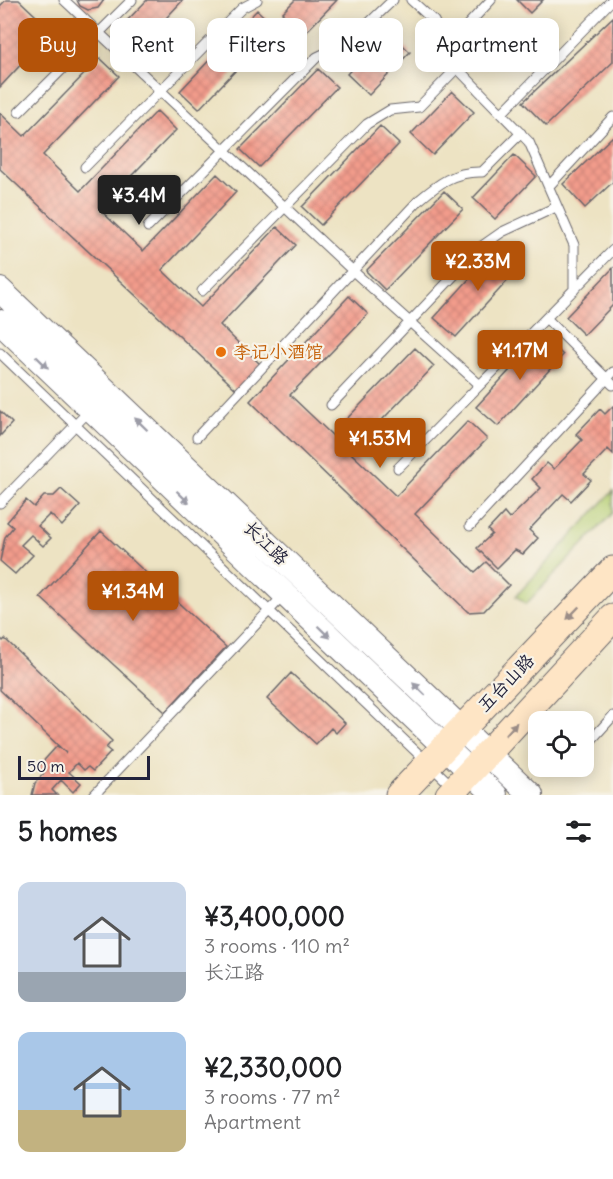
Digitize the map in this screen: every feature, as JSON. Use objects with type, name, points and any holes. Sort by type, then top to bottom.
[{"type":"main road","name":"五台山路","points":[[399,795],[613,570]]},
{"type":"main road","name":"五台山路","points":[[465,777],[613,618]]},
{"type":"street","name":"长江路","points":[[0,290],[91,409],[277,602],[445,747]]},
{"type":"street","name":"长江路","points":[[0,322],[445,747],[465,777],[495,795]]},
{"type":"street","name":"长江路","points":[[465,777],[531,795]]},
{"type":"lane","points":[[64,0],[353,271],[480,385]]},
{"type":"lane","points":[[19,112],[132,0]]},
{"type":"lane","points":[[85,167],[242,8],[257,0]]},
{"type":"lane","points":[[148,226],[318,57],[349,42],[393,0]]},
{"type":"lane","points":[[411,0],[431,18]]},
{"type":"lane","points":[[474,18],[491,0]]},
{"type":"lane","points":[[502,113],[612,0]]},
{"type":"lane","points":[[202,291],[367,124],[390,110],[419,107],[453,72]]},
{"type":"lane","points":[[461,72],[529,142],[574,245],[574,290]]},
{"type":"lane","points":[[549,186],[613,117]]},
{"type":"lane","points":[[197,437],[418,201],[441,181],[467,171],[482,172],[521,133]]},
{"type":"lane","points":[[332,405],[482,246],[502,232],[556,207]]},
{"type":"lane","points":[[398,468],[613,250]]},
{"type":"lane","points":[[470,526],[611,378],[546,318]]},
{"type":"lane","points":[[0,353],[91,409],[0,503]]},
{"type":"lane","points":[[94,795],[277,602]]},
{"type":"lane","points":[[594,737],[613,716]]},
{"type":"green space","points":[[613,491],[613,513],[526,604],[516,596]]},
{"type":"building","points":[[6,0],[19,0],[38,18],[18,18],[18,68],[0,87],[0,6]]},
{"type":"building","points":[[77,0],[104,0],[98,8],[88,10],[80,6]]},
{"type":"building","points":[[147,0],[183,0],[166,18],[130,18]]},
{"type":"building","points":[[295,0],[337,0],[307,31],[307,18],[287,18],[282,13]]},
{"type":"building","points":[[517,0],[543,0],[530,13]]},
{"type":"building","points":[[257,10],[265,18],[249,18]]},
{"type":"building","points":[[613,17],[613,62],[546,126],[523,102],[555,72],[559,72],[559,68]]},
{"type":"building","points":[[403,45],[410,52],[403,59]]},
{"type":"building","points":[[100,58],[110,67],[110,72],[115,72],[119,76],[43,155],[80,191],[157,111],[176,130],[99,209],[143,251],[217,174],[236,192],[162,270],[201,307],[277,227],[296,245],[220,325],[262,366],[238,391],[0,169],[0,113],[24,136],[86,72],[98,72]]},
{"type":"building","points":[[207,63],[207,72],[234,72],[199,109],[180,91]]},
{"type":"building","points":[[318,69],[337,87],[259,167],[240,149]]},
{"type":"building","points":[[349,72],[391,72],[369,95],[347,74]]},
{"type":"building","points":[[452,91],[474,112],[433,155],[411,134]]},
{"type":"building","points":[[380,126],[399,144],[321,225],[302,207]]},
{"type":"building","points":[[613,136],[613,182],[585,208],[563,184]]},
{"type":"building","points":[[514,155],[536,176],[495,219],[473,198]]},
{"type":"building","points":[[444,191],[463,209],[385,290],[366,271]]},
{"type":"building","points":[[499,246],[521,266],[456,337],[434,318]]},
{"type":"building","points":[[613,268],[613,305],[584,335],[566,317]]},
{"type":"building","points":[[349,296],[368,314],[290,395],[396,496],[468,421],[487,439],[415,514],[475,572],[486,562],[509,585],[484,611],[468,612],[250,401]]},
{"type":"building","points":[[542,335],[563,355],[498,426],[476,407]]},
{"type":"building","points":[[415,348],[434,366],[356,447],[337,429]]},
{"type":"building","points":[[613,406],[613,454],[608,449],[584,474],[591,480],[571,501],[563,494],[529,530],[538,538],[523,554],[515,550],[497,568],[477,548],[492,534],[488,530],[504,513],[509,519],[541,488],[532,479],[547,463],[554,469],[582,440],[576,434],[600,409],[605,414]]},
{"type":"building","points":[[0,411],[12,423],[0,436]]},
{"type":"building","points":[[61,489],[80,506],[62,526],[50,514],[38,526],[51,538],[43,546],[31,535],[21,545],[33,555],[15,574],[0,561],[5,537],[13,527],[7,522],[26,500],[34,507],[44,496],[54,496]]},
{"type":"building","points":[[101,531],[226,647],[165,712],[40,597]]},
{"type":"building","points":[[0,638],[3,641],[5,639],[112,741],[106,748],[111,752],[93,771],[88,767],[84,770],[77,763],[69,772],[81,783],[73,792],[61,780],[52,790],[57,795],[32,795],[35,783],[44,773],[38,767],[57,746],[66,753],[0,690]]},
{"type":"building","points":[[291,673],[345,723],[336,733],[331,728],[316,744],[267,699]]},
{"type":"place","name":"李记小酒馆","points":[[221,352]]}]
